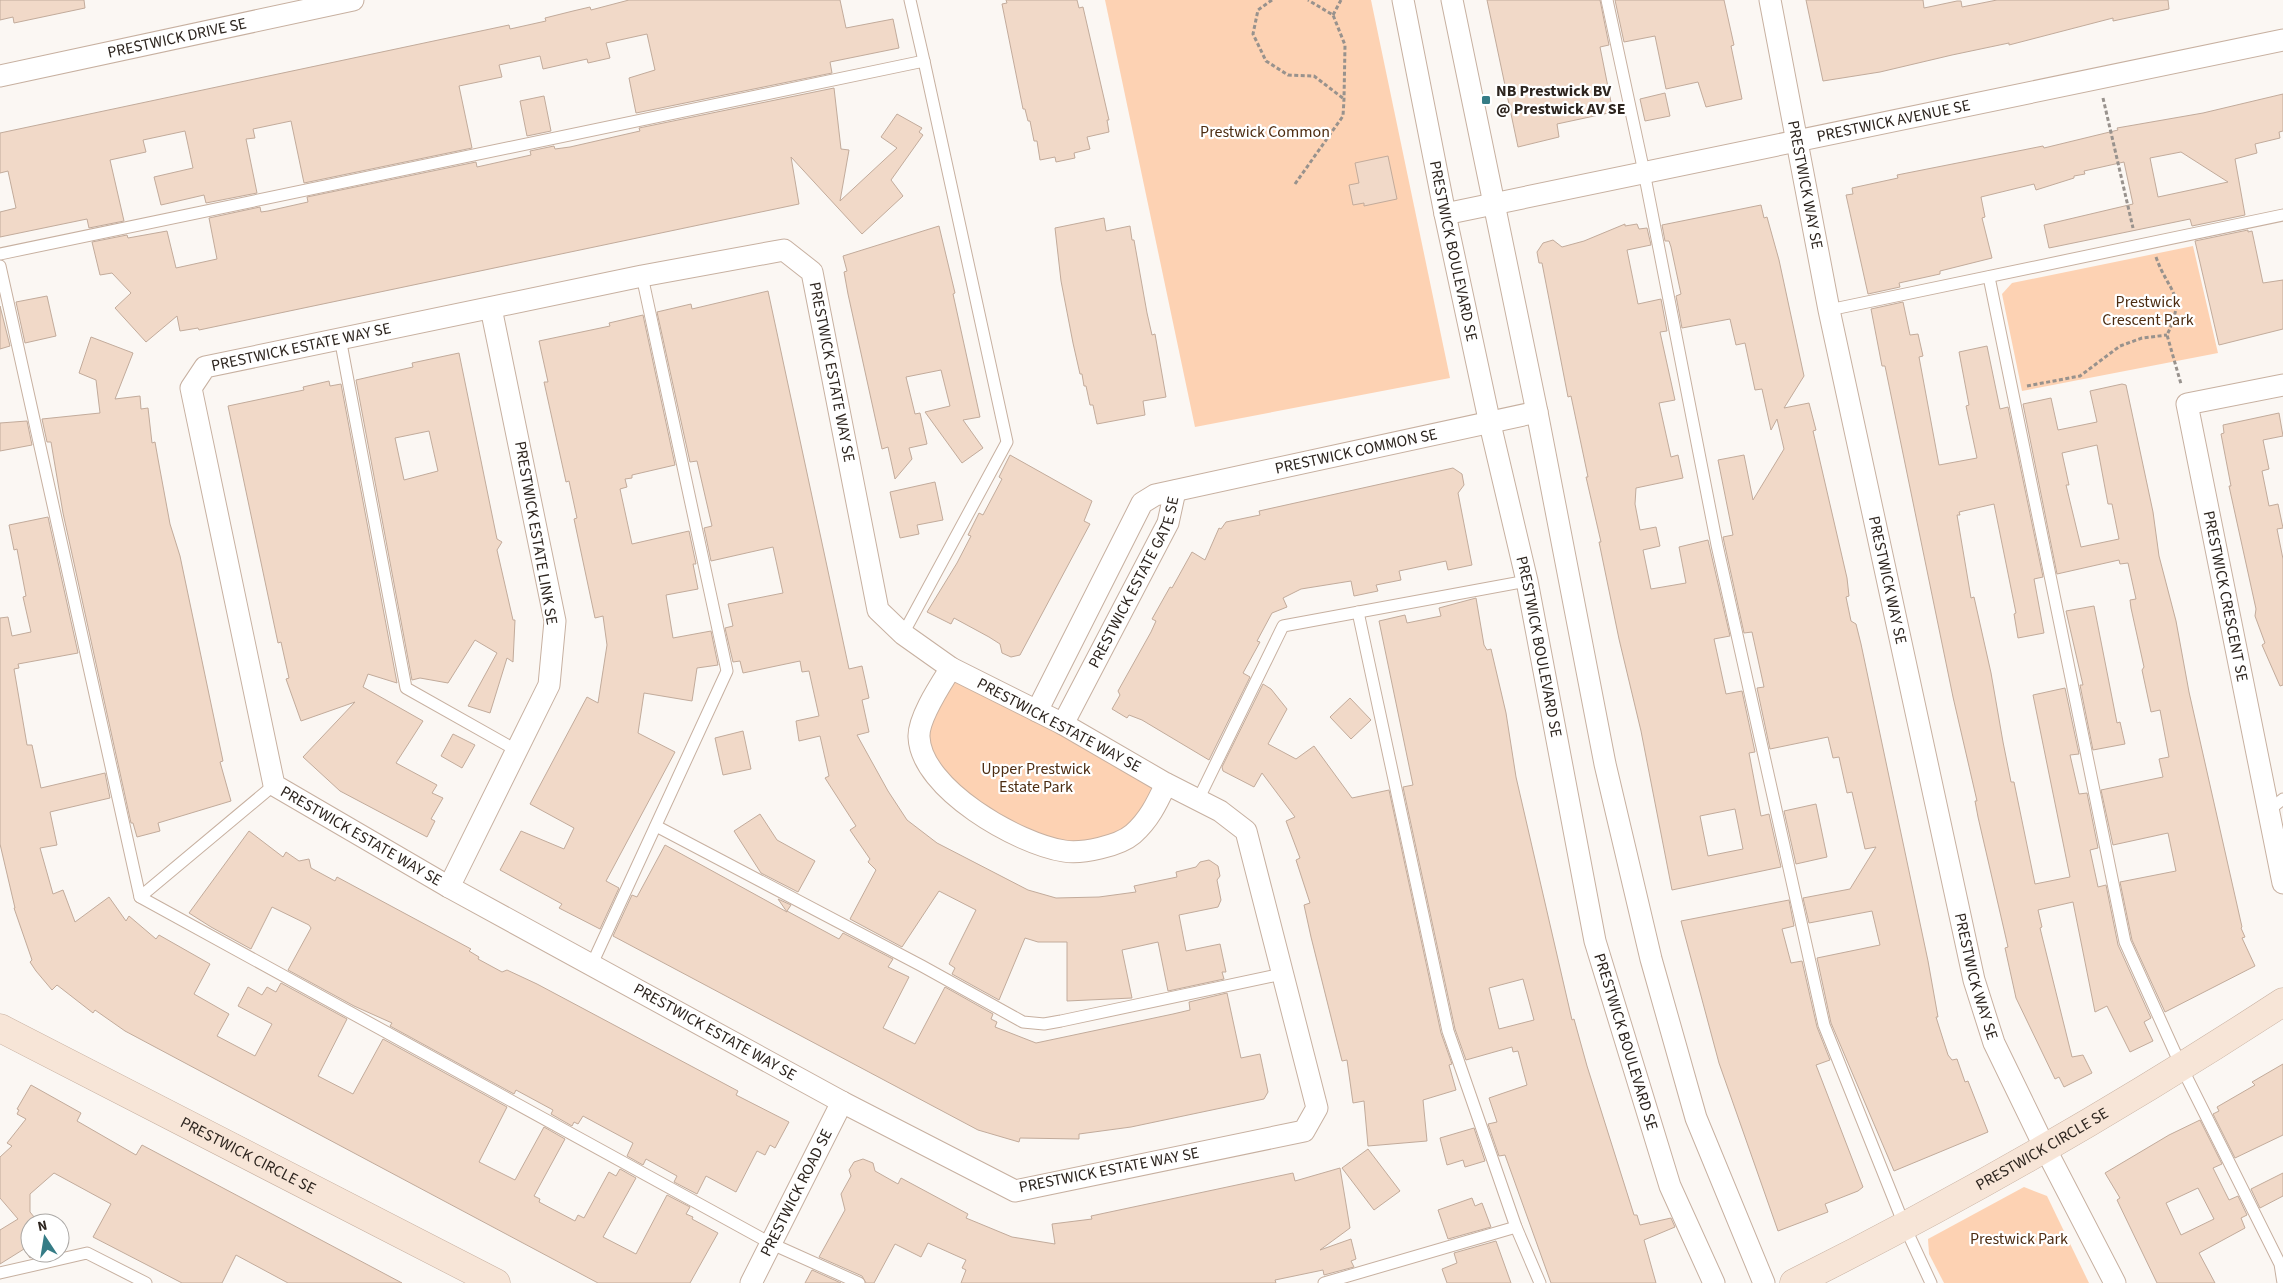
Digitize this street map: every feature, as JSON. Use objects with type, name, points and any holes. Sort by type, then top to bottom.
[{"type":"street","name":"PRESTWICK DRIVE SE","points":[[0,76],[353,0]]},
{"type":"street","name":"PRESTWICK BOULEVARD SE","points":[[1403,0],[1445,214],[1490,424],[1528,581],[1595,941],[1670,1186],[1714,1283]]},
{"type":"street","points":[[1452,0],[1605,764],[1651,959],[1696,1118],[1764,1283]]},
{"type":"street","name":"PRESTWICK WAY SE","points":[[1770,0],[1799,141],[1829,310],[1974,980],[1994,1043],[2045,1148],[2115,1283]]},
{"type":"street","name":"PRESTWICK AVENUE SE","points":[[1445,214],[2283,40]]},
{"type":"street","name":"PRESTWICK ESTATE WAY SE","points":[[784,250],[812,272],[878,610],[903,634],[950,668],[1063,724],[1166,784],[1220,811],[1246,830],[1317,1108],[1304,1131],[1015,1191],[842,1102],[448,887],[274,785],[191,388],[204,367],[642,276],[784,250]]},
{"type":"street","name":"PRESTWICK ESTATE LINK SE","points":[[448,887],[548,685],[555,622],[491,308]]},
{"type":"street","points":[[2187,404],[2283,385]]},
{"type":"street","name":"PRESTWICK CRESCENT SE","points":[[2187,404],[2275,805],[2283,883]]},
{"type":"street","name":"PRESTWICK COMMON SE","points":[[1175,491],[1490,424],[1536,412]]},
{"type":"street","name":"PRESTWICK ESTATE GATE SE","points":[[1037,711],[1142,503],[1155,495],[1175,491],[1168,522],[1063,724]]},
{"type":"street","points":[[950,668],[929,704],[919,735],[924,758],[953,795],[1016,836],[1064,851],[1101,849],[1132,835],[1154,811],[1166,784]]},
{"type":"street","name":"PRESTWICK CIRCLE SE","points":[[1794,1283],[1905,1227],[2045,1148],[2182,1068],[2283,1002]]},
{"type":"street","name":"PRESTWICK CIRCLE SE","points":[[0,1030],[496,1283]]},
{"type":"street","name":"PRESTWICK ROAD SE","points":[[751,1283],[842,1102]]},
{"type":"lane","points":[[903,634],[1007,442],[910,0]]},
{"type":"lane","points":[[1607,0],[1644,172],[1718,545],[1824,1026],[1905,1227],[1931,1283]]},
{"type":"lane","points":[[0,254],[924,61]]},
{"type":"lane","points":[[1829,310],[2283,215]]},
{"type":"lane","points":[[0,266],[140,897],[772,1244],[858,1283]]},
{"type":"lane","points":[[592,964],[727,670],[642,276]]},
{"type":"lane","points":[[1989,277],[2125,942],[2182,1068],[2280,1264],[2283,1283]]},
{"type":"lane","points":[[340,338],[406,688],[516,750]]},
{"type":"lane","points":[[1198,800],[1283,626],[1528,581]]},
{"type":"lane","points":[[1358,612],[1448,1031],[1516,1227],[1540,1283]]},
{"type":"lane","points":[[140,897],[274,785]]},
{"type":"lane","points":[[656,826],[914,962],[1022,1022],[1044,1024],[1061,1022],[1282,974]]},
{"type":"lane","points":[[1324,1283],[1516,1227]]},
{"type":"lane","points":[[0,1272],[87,1253],[146,1283]]},
{"type":"path","points":[[1272,0],[1258,10],[1253,34],[1266,60],[1288,74],[1314,76],[1344,99]]},
{"type":"path","points":[[1295,184],[1343,116],[1345,45],[1333,15],[1308,0]]},
{"type":"path","points":[[1333,15],[1341,0]]},
{"type":"path","points":[[2098,78],[2137,246]]},
{"type":"path","points":[[2150,243],[2161,271],[2176,294],[2176,315],[2167,335],[2187,404]]},
{"type":"path","points":[[2012,389],[2080,376],[2120,346],[2142,338],[2167,335]]},
{"type":"green space","name":"Prestwick Common","points":[[1105,0],[1371,0],[1450,378],[1195,427]]},
{"type":"green space","name":"Prestwick Crescent Park","points":[[2193,246],[2218,353],[2022,391],[2002,294],[2012,283]]},
{"type":"green space","name":"Upper Prestwick Estate Park","points":[[951,668],[1163,782],[1154,811],[1101,849],[1016,836],[924,758],[929,704]]},
{"type":"green space","name":"Prestwick Park","points":[[2024,1187],[2047,1196],[2089,1283],[1944,1283],[1929,1254],[1928,1239]]},
{"type":"building","points":[[0,0],[84,0],[85,8],[14,23],[13,17],[0,20]]},
{"type":"building","points":[[629,0],[840,0],[846,28],[893,19],[899,48],[830,62],[832,73],[636,113],[629,78],[655,70],[647,34],[606,43],[610,58],[588,63],[587,59],[543,69],[540,56],[499,65],[502,77],[459,86],[472,148],[304,183],[291,121],[253,129],[255,138],[246,139],[257,193],[206,203],[204,195],[161,205],[154,177],[193,168],[185,131],[143,140],[146,152],[110,160],[124,221],[89,228],[87,219],[0,237],[0,212],[16,208],[8,171],[0,173],[0,133],[509,25],[510,29],[546,21],[545,18],[573,11],[590,7],[591,10]]},
{"type":"building","points":[[1006,0],[1077,0],[1079,8],[1083,7],[1109,120],[1107,120],[1109,132],[1087,137],[1090,149],[1074,153],[1075,158],[1056,162],[1055,157],[1040,160],[1037,141],[1034,141],[1030,121],[1028,121],[1025,109],[1023,109],[1002,4],[1007,3]]},
{"type":"building","points":[[1487,0],[1600,0],[1609,45],[1600,47],[1613,112],[1557,124],[1559,137],[1518,147]]},
{"type":"building","points":[[1615,0],[1724,0],[1734,45],[1731,46],[1742,99],[1706,107],[1698,82],[1666,89],[1655,36],[1624,42]]},
{"type":"building","points":[[1806,0],[1923,0],[1924,8],[1957,1],[1961,1],[1962,7],[1997,0],[2168,0],[2169,9],[2113,21],[2113,18],[2009,45],[2009,43],[1880,72],[1823,81]]},
{"type":"building","points":[[834,88],[841,149],[849,150],[840,201],[897,148],[881,137],[897,114],[922,128],[919,132],[923,135],[891,180],[903,196],[862,234],[791,157],[799,204],[199,330],[198,328],[180,331],[177,316],[146,342],[115,308],[131,293],[112,273],[100,275],[92,242],[127,235],[128,238],[167,231],[176,268],[217,259],[209,218],[260,207],[261,212],[268,211],[308,202],[307,197],[476,162],[477,167],[531,155],[530,151],[554,146],[555,149],[570,147],[640,131],[639,128]]},
{"type":"building","points":[[1665,93],[1670,116],[1645,121],[1640,99]]},
{"type":"building","points":[[2283,94],[2283,131],[2279,132],[2280,138],[2255,144],[2257,153],[2235,159],[2245,215],[2192,226],[2190,219],[2049,248],[2044,225],[2133,204],[2124,162],[2084,171],[2085,174],[2074,176],[2074,178],[2036,190],[2034,184],[1981,197],[1985,217],[1982,218],[1992,258],[1940,271],[1940,274],[1899,283],[1900,287],[1868,294],[1846,195],[1853,194],[1852,188],[1898,178],[1897,175],[2043,146],[2044,148],[2118,130],[2117,128],[2203,113]],"holes":[[[2181,152],[2228,182],[2158,197],[2150,158]]]},
{"type":"building","points":[[544,96],[551,131],[527,136],[520,101]]},
{"type":"building","points":[[1388,156],[1397,199],[1364,206],[1364,203],[1353,205],[1349,185],[1359,183],[1355,163]]},
{"type":"building","points":[[1761,205],[1764,218],[1767,217],[1779,260],[1804,376],[1784,408],[1809,403],[1816,430],[1813,431],[1847,578],[1849,596],[1846,597],[1851,621],[1856,624],[1861,644],[1928,961],[1938,1017],[1936,1017],[1948,1055],[1952,1060],[1957,1059],[1965,1082],[1968,1081],[1988,1132],[1894,1171],[1831,1023],[1817,958],[1880,945],[1872,911],[1809,923],[1803,898],[1850,889],[1876,847],[1865,849],[1852,792],[1847,793],[1839,757],[1833,758],[1828,737],[1770,749],[1757,688],[1764,687],[1752,632],[1744,633],[1723,537],[1733,535],[1718,460],[1744,455],[1753,500],[1784,449],[1777,419],[1771,430],[1762,389],[1755,390],[1745,343],[1736,345],[1730,319],[1682,328],[1676,296],[1681,294],[1671,247],[1669,241],[1665,241],[1662,225]]},
{"type":"building","points":[[1104,218],[1106,231],[1130,226],[1152,335],[1155,334],[1166,397],[1143,401],[1145,415],[1097,424],[1093,405],[1090,405],[1086,386],[1084,386],[1082,374],[1080,374],[1073,343],[1061,281],[1055,228]]},
{"type":"building","points":[[1625,224],[1625,226],[1637,224],[1639,229],[1647,228],[1651,245],[1627,250],[1638,304],[1661,299],[1667,331],[1660,332],[1675,400],[1659,403],[1671,457],[1678,455],[1683,478],[1636,488],[1635,504],[1640,530],[1656,527],[1660,546],[1643,550],[1651,589],[1686,583],[1679,547],[1708,540],[1730,636],[1714,639],[1726,694],[1742,691],[1755,752],[1749,753],[1761,816],[1769,814],[1781,867],[1672,890],[1641,731],[1619,639],[1599,542],[1601,542],[1586,477],[1588,477],[1571,396],[1568,397],[1542,263],[1539,263],[1537,252],[1543,243],[1553,240],[1562,247],[1584,241]],"holes":[[[1735,809],[1743,849],[1708,856],[1700,816]]]},
{"type":"building","points":[[939,226],[955,293],[953,294],[980,417],[963,420],[983,448],[962,463],[925,412],[950,406],[941,370],[906,377],[915,414],[920,413],[927,444],[909,448],[912,459],[895,479],[888,447],[882,449],[848,294],[844,272],[847,271],[843,256]]},
{"type":"building","points":[[2248,230],[2248,232],[2252,231],[2263,283],[2283,280],[2283,329],[2219,345],[2195,241]]},
{"type":"building","points":[[768,291],[849,669],[862,666],[869,698],[862,700],[869,732],[857,735],[888,791],[907,820],[937,843],[1028,890],[1056,898],[1099,897],[1136,892],[1134,886],[1177,877],[1176,872],[1196,867],[1200,862],[1209,860],[1218,866],[1220,876],[1217,880],[1221,900],[1218,907],[1179,915],[1186,951],[1220,944],[1226,972],[1222,972],[1224,979],[1168,991],[1158,942],[1122,950],[1132,998],[1067,1001],[1067,942],[1038,942],[1025,938],[999,1000],[952,974],[955,968],[949,964],[976,910],[939,891],[902,947],[850,919],[876,870],[868,862],[870,859],[850,830],[856,826],[825,778],[829,776],[820,736],[799,741],[796,721],[819,716],[809,671],[802,672],[800,661],[743,673],[740,661],[733,662],[725,628],[733,626],[728,604],[783,593],[773,547],[711,561],[704,528],[712,526],[697,461],[690,462],[657,312],[691,304],[692,309]]},
{"type":"building","points":[[47,296],[56,336],[25,343],[16,302]]},
{"type":"building","points":[[1903,302],[1910,335],[1918,334],[1923,356],[1919,357],[1939,465],[1977,458],[1966,406],[1969,405],[1959,352],[1987,346],[2000,409],[2008,407],[2043,577],[2034,579],[2044,633],[2018,638],[2014,614],[2016,613],[1994,504],[1959,512],[1960,515],[1957,515],[1971,598],[1974,597],[1991,673],[2011,782],[2014,782],[2035,884],[2070,877],[2033,695],[2065,688],[2079,754],[2070,755],[2079,794],[2087,793],[2098,848],[2090,850],[2098,887],[2106,885],[2118,945],[2151,1018],[2144,1022],[2153,1041],[2130,1052],[2107,1006],[2095,1012],[2073,902],[2038,910],[2042,927],[2040,928],[2072,1057],[2083,1055],[2092,1073],[2064,1087],[2059,1077],[2055,1079],[2016,998],[2005,948],[2008,947],[1978,817],[1975,801],[1977,801],[1953,697],[1885,366],[1882,366],[1871,309]]},
{"type":"building","points":[[0,306],[10,346],[0,349]]},
{"type":"building","points":[[643,315],[675,465],[632,475],[632,478],[625,479],[627,487],[620,489],[632,544],[689,531],[696,564],[693,564],[698,589],[666,595],[673,638],[711,631],[718,665],[697,668],[692,701],[644,693],[638,733],[675,752],[606,881],[619,888],[600,929],[559,908],[562,904],[500,870],[521,831],[564,849],[574,828],[530,804],[587,697],[598,703],[607,645],[603,616],[595,618],[574,519],[577,518],[569,481],[566,482],[544,382],[548,382],[539,341],[610,326],[609,323]]},
{"type":"building","points":[[91,337],[133,353],[115,399],[140,396],[141,409],[148,408],[152,443],[155,442],[170,524],[180,556],[223,761],[220,762],[231,801],[158,823],[160,831],[137,837],[133,823],[131,823],[63,513],[51,442],[47,442],[42,419],[100,413],[96,380],[79,373]]},
{"type":"building","points":[[459,353],[497,539],[502,542],[497,550],[513,620],[515,620],[513,662],[507,658],[490,713],[468,706],[497,653],[475,640],[448,683],[420,678],[412,680],[356,380],[413,367],[412,363]],"holes":[[[429,431],[438,471],[404,480],[395,438]]]},
{"type":"building","points":[[329,381],[330,386],[341,384],[397,683],[368,674],[363,687],[423,721],[396,763],[437,785],[432,793],[443,798],[431,819],[435,821],[427,837],[340,791],[303,757],[355,702],[301,721],[286,679],[289,678],[281,642],[278,643],[228,406],[304,390],[303,387]]},
{"type":"building","points":[[2122,384],[2126,385],[2153,512],[2159,556],[2176,621],[2189,692],[2241,928],[2245,937],[2242,938],[2255,966],[2165,1012],[2132,940],[2120,882],[2176,871],[2168,833],[2113,845],[2101,790],[2163,777],[2159,759],[2169,757],[2160,710],[2151,712],[2142,670],[2144,667],[2130,600],[2136,599],[2128,563],[2120,564],[2119,560],[2057,574],[2023,404],[2051,398],[2058,430],[2097,422],[2090,391]],"holes":[[[2097,445],[2108,504],[2112,504],[2119,539],[2081,547],[2066,485],[2069,485],[2062,453]]]},
{"type":"building","points":[[2279,413],[2283,436],[2263,440],[2269,469],[2262,471],[2269,506],[2278,504],[2283,528],[2277,529],[2283,559],[2283,685],[2280,686],[2262,645],[2265,643],[2255,616],[2256,609],[2229,486],[2231,486],[2221,434],[2224,433],[2223,425]]},
{"type":"building","points":[[27,421],[32,445],[0,451],[0,423]]},
{"type":"building","points":[[1010,455],[1092,501],[1084,521],[1090,524],[1020,655],[1011,657],[1002,653],[1000,644],[954,618],[951,624],[927,612],[957,563],[971,536],[968,535],[979,513],[983,515],[1002,479],[999,477]]},
{"type":"building","points":[[1453,468],[1462,474],[1464,485],[1458,493],[1472,565],[1448,570],[1446,561],[1399,571],[1401,580],[1376,585],[1378,591],[1354,596],[1351,581],[1301,589],[1283,598],[1287,607],[1272,613],[1257,641],[1260,642],[1243,673],[1250,677],[1209,760],[1142,720],[1129,715],[1127,718],[1112,709],[1120,695],[1118,691],[1156,621],[1152,619],[1170,587],[1172,588],[1192,552],[1205,560],[1219,528],[1221,529],[1226,522],[1260,515],[1259,511]]},
{"type":"building","points":[[935,482],[943,520],[917,525],[919,534],[900,538],[890,492]]},
{"type":"building","points":[[48,517],[78,653],[18,664],[19,668],[14,669],[27,745],[32,745],[41,788],[105,773],[110,798],[50,812],[57,845],[40,848],[53,894],[63,890],[75,922],[109,897],[126,921],[129,916],[156,939],[159,935],[210,964],[194,994],[229,1014],[217,1036],[255,1056],[272,1024],[238,1006],[248,987],[262,995],[267,987],[276,992],[281,983],[347,1019],[318,1076],[353,1094],[383,1039],[507,1107],[479,1162],[515,1180],[544,1127],[565,1139],[534,1196],[540,1199],[539,1202],[575,1221],[578,1215],[584,1218],[609,1172],[616,1176],[620,1169],[636,1178],[603,1237],[636,1254],[667,1195],[690,1207],[686,1214],[718,1233],[690,1283],[598,1283],[125,1031],[95,1010],[93,1013],[57,985],[52,990],[36,971],[30,962],[32,960],[14,908],[0,844],[0,618],[8,617],[12,636],[31,632],[23,597],[26,596],[17,549],[14,550],[9,525]]},
{"type":"building","points":[[1476,598],[1484,645],[1487,650],[1491,649],[1506,713],[1516,777],[1572,1020],[1574,1019],[1634,1215],[1637,1215],[1640,1225],[1671,1218],[1675,1227],[1644,1240],[1656,1283],[1551,1283],[1505,1155],[1499,1156],[1488,1124],[1497,1122],[1489,1098],[1527,1085],[1518,1051],[1513,1052],[1512,1047],[1466,1060],[1455,1029],[1403,787],[1413,785],[1379,621],[1405,615],[1407,623],[1441,616],[1439,608]],"holes":[[[1523,979],[1534,1020],[1499,1029],[1489,988]]]},
{"type":"building","points":[[2094,606],[2117,723],[2120,722],[2125,744],[2093,750],[2080,685],[2083,685],[2066,611]]},
{"type":"building","points":[[1263,684],[1271,689],[1287,709],[1268,744],[1296,759],[1314,746],[1352,798],[1389,790],[1441,1033],[1452,1064],[1449,1065],[1456,1090],[1423,1100],[1427,1141],[1368,1146],[1364,1101],[1353,1103],[1347,1060],[1342,1061],[1311,937],[1304,905],[1310,903],[1296,860],[1300,858],[1286,821],[1295,817],[1262,773],[1254,787],[1223,771],[1222,767]]},
{"type":"building","points":[[1350,698],[1371,720],[1351,739],[1330,717]]},
{"type":"building","points":[[743,731],[751,769],[723,775],[715,738]]},
{"type":"building","points":[[453,734],[475,745],[462,768],[441,756]]},
{"type":"building","points":[[1816,804],[1827,857],[1796,864],[1784,811]]},
{"type":"building","points":[[760,814],[777,840],[815,861],[798,892],[761,873],[734,831]]},
{"type":"building","points":[[249,831],[283,857],[286,852],[299,861],[309,859],[311,868],[335,881],[337,877],[471,949],[469,951],[479,957],[478,959],[502,972],[507,970],[537,984],[738,1091],[736,1095],[789,1122],[775,1148],[770,1145],[765,1155],[757,1151],[736,1192],[706,1176],[697,1194],[674,1182],[677,1176],[646,1159],[643,1165],[627,1156],[633,1143],[583,1116],[578,1124],[574,1122],[572,1126],[551,1114],[553,1110],[516,1090],[514,1094],[390,1026],[392,1023],[354,1006],[288,970],[311,928],[309,925],[272,907],[251,949],[211,927],[189,913]]},
{"type":"building","points":[[665,845],[787,912],[778,899],[791,905],[787,911],[839,939],[843,933],[893,959],[888,967],[909,977],[883,1028],[915,1044],[945,987],[993,1014],[991,1019],[997,1022],[995,1027],[1036,1043],[1190,1010],[1189,1002],[1227,993],[1241,1058],[1260,1054],[1268,1092],[1264,1099],[1131,1127],[1079,1134],[1079,1139],[1020,1138],[1019,1142],[978,1130],[613,936],[632,895],[637,897]]},
{"type":"building","points":[[1789,900],[1794,926],[1782,929],[1791,963],[1802,961],[1817,1027],[1830,1060],[1816,1065],[1863,1187],[1858,1191],[1825,1204],[1828,1212],[1778,1231],[1719,1063],[1681,921]]},
{"type":"building","points":[[2283,1064],[2283,1135],[2235,1158],[2213,1114],[2219,1111],[2217,1107],[2255,1085],[2252,1082]]},
{"type":"building","points":[[31,1085],[81,1113],[77,1121],[136,1155],[142,1145],[402,1283],[288,1283],[236,1255],[222,1283],[182,1283],[93,1237],[111,1204],[54,1173],[30,1194],[31,1213],[20,1213],[20,1252],[0,1264],[0,1230],[18,1219],[0,1198],[0,1157],[12,1146],[7,1143],[26,1119],[17,1114],[19,1110],[17,1109]]},
{"type":"building","points":[[2200,1120],[2222,1164],[2213,1168],[2229,1200],[2238,1196],[2247,1215],[2241,1218],[2245,1228],[2199,1253],[2215,1283],[2157,1283],[2117,1200],[2120,1198],[2105,1173],[2169,1135]],"holes":[[[2198,1188],[2214,1219],[2181,1235],[2166,1203]]]},
{"type":"building","points":[[1474,1128],[1485,1161],[1465,1167],[1463,1160],[1447,1165],[1440,1138]]},
{"type":"building","points":[[1368,1149],[1400,1191],[1374,1210],[1342,1168]]},
{"type":"building","points":[[863,1159],[873,1163],[875,1171],[898,1184],[901,1178],[968,1214],[966,1218],[1012,1237],[1055,1244],[1052,1224],[1092,1219],[1091,1216],[1293,1173],[1295,1181],[1340,1168],[1350,1228],[1320,1250],[1351,1239],[1356,1259],[1351,1261],[1354,1267],[1324,1275],[1323,1270],[1275,1280],[1276,1283],[961,1283],[966,1270],[962,1268],[966,1260],[928,1243],[921,1257],[895,1244],[874,1283],[866,1283],[862,1276],[819,1257],[845,1210],[841,1194],[851,1176],[849,1170],[854,1162]]},
{"type":"building","points":[[2283,1173],[2283,1196],[2260,1208],[2251,1189]]},
{"type":"building","points":[[1472,1198],[1475,1206],[1482,1203],[1491,1227],[1448,1239],[1438,1210]]},
{"type":"building","points":[[1496,1241],[1511,1283],[1447,1283],[1442,1269],[1457,1263],[1454,1253]]},
{"type":"building","points":[[812,1270],[841,1283],[805,1283]]},
{"type":"place","name":"NB Prestwick BV @ Prestwick AV SE","points":[[1486,100]]}]
